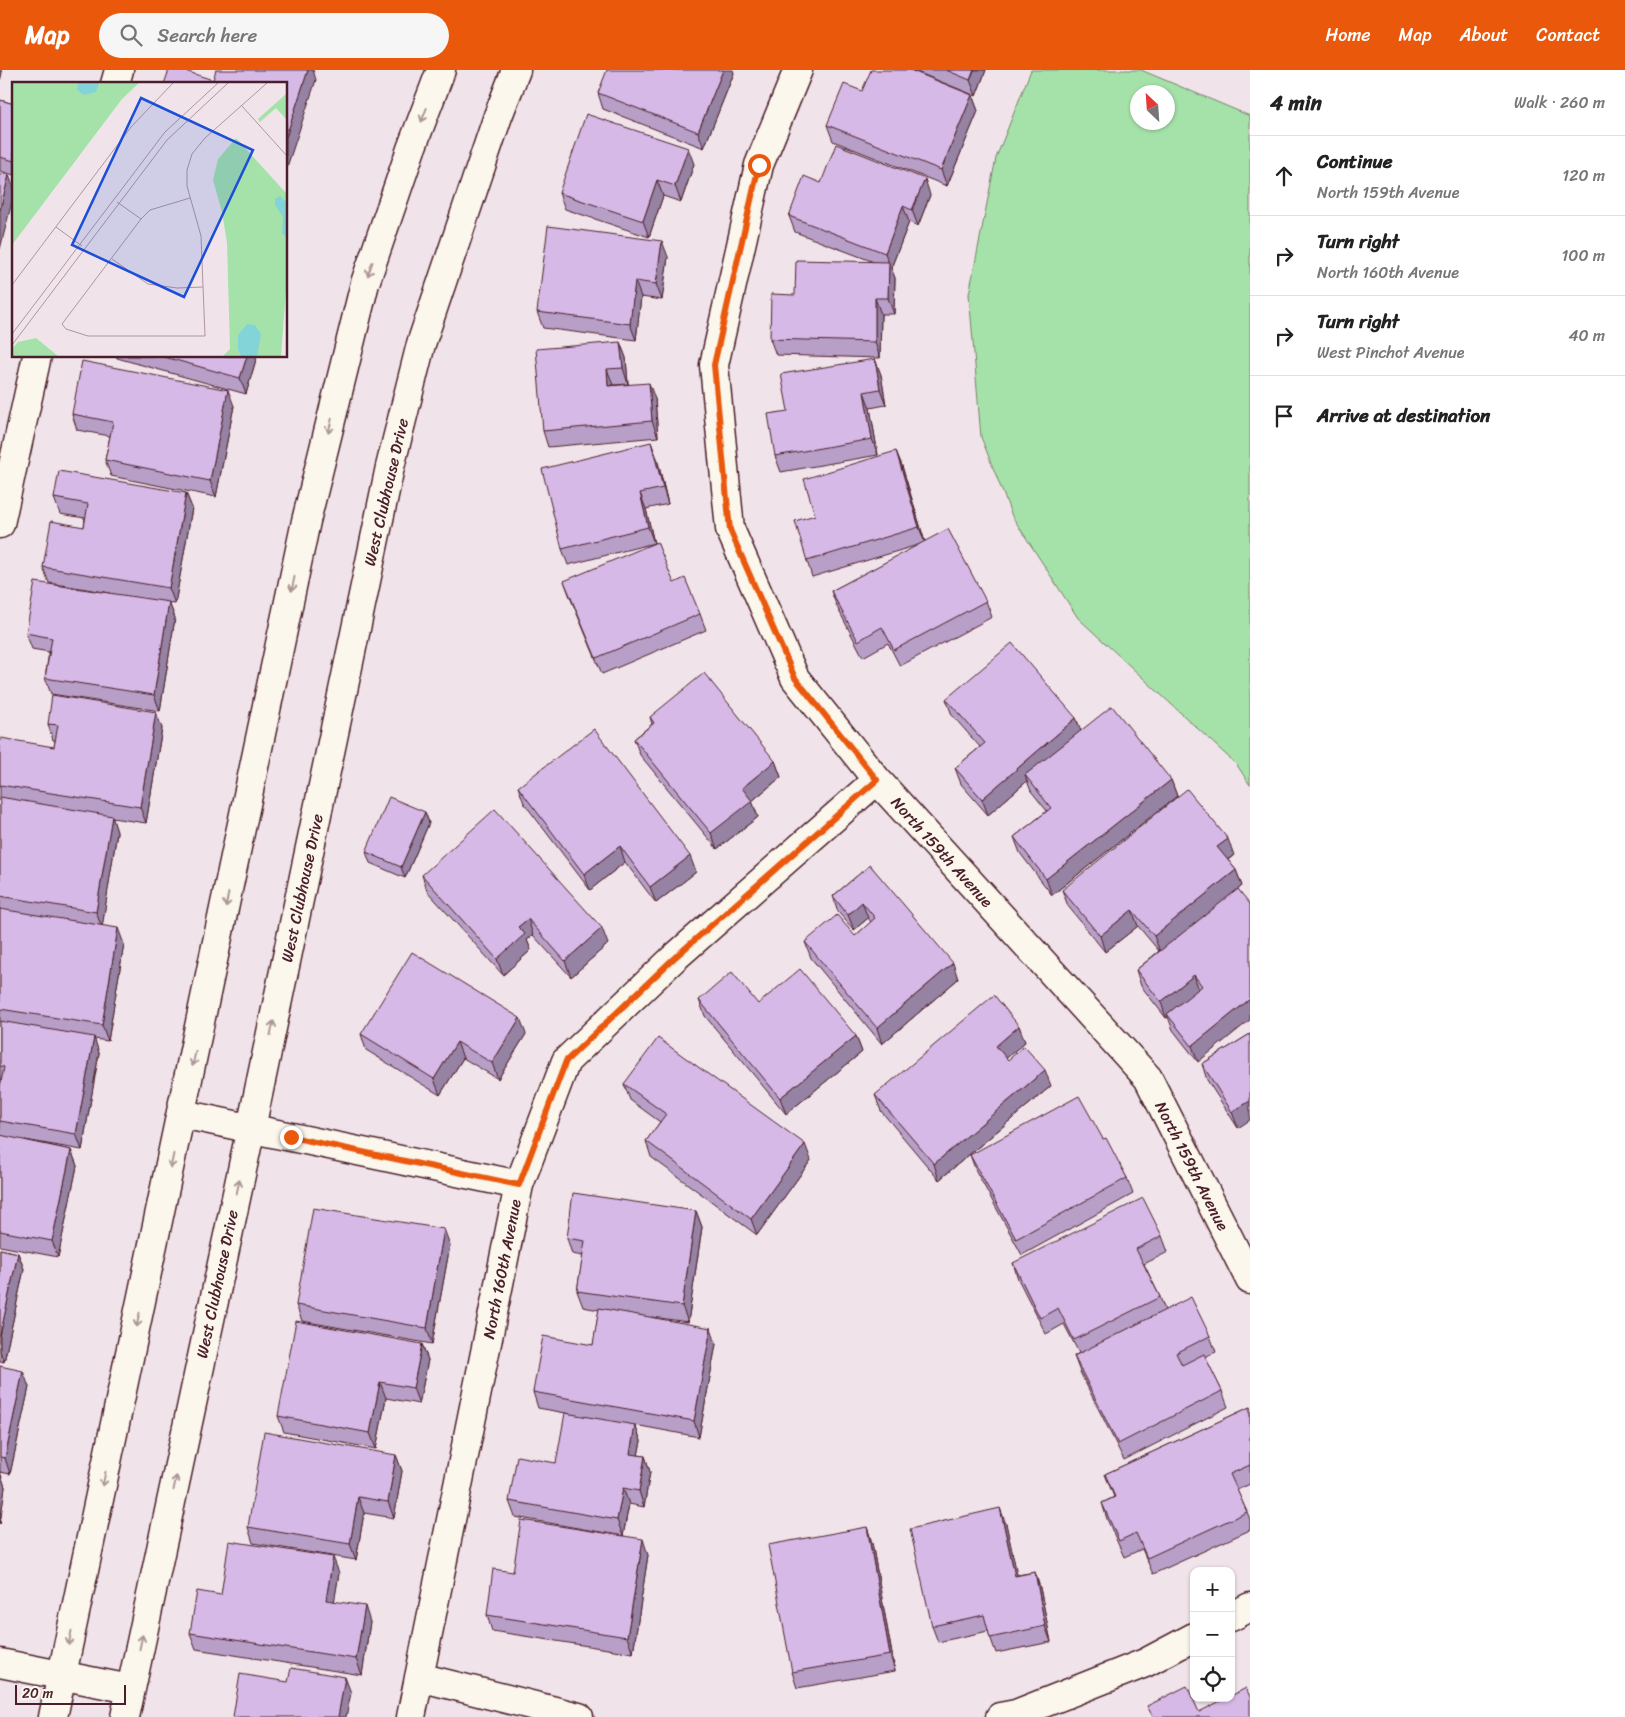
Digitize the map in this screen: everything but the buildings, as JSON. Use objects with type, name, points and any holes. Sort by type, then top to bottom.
[{"type":"street","points":[[53,1717],[306,522],[366,283],[411,149],[441,70]]},
{"type":"street","name":"West Clubhouse Drive","points":[[124,1717],[251,1128],[390,467],[421,344],[498,116],[516,70]]},
{"type":"street","name":"North 159th Avenue","points":[[798,70],[759,165],[714,365],[730,530],[795,678],[877,780],[1148,1078],[1250,1280]]},
{"type":"street","points":[[0,524],[37,358]]},
{"type":"street","name":"North 160th Avenue","points":[[411,1717],[519,1185],[566,1061],[673,959],[877,780]]},
{"type":"street","points":[[182,1114],[519,1185]]},
{"type":"street","points":[[1235,1615],[1250,1607]]},
{"type":"street","points":[[1000,1717],[1016,1714],[1146,1663],[1190,1639]]},
{"type":"street","points":[[0,1663],[130,1690]]},
{"type":"street","points":[[419,1677],[579,1717]]},
{"type":"green space","points":[[1031,70],[1141,70],[1250,116],[1250,785],[1237,765],[1078,618],[1012,516],[981,437],[969,294],[996,158]]},
{"type":"route","points":[[291,1137],[519,1185],[566,1061],[673,959],[877,780],[795,678],[730,530],[714,365],[759,165]]}]
